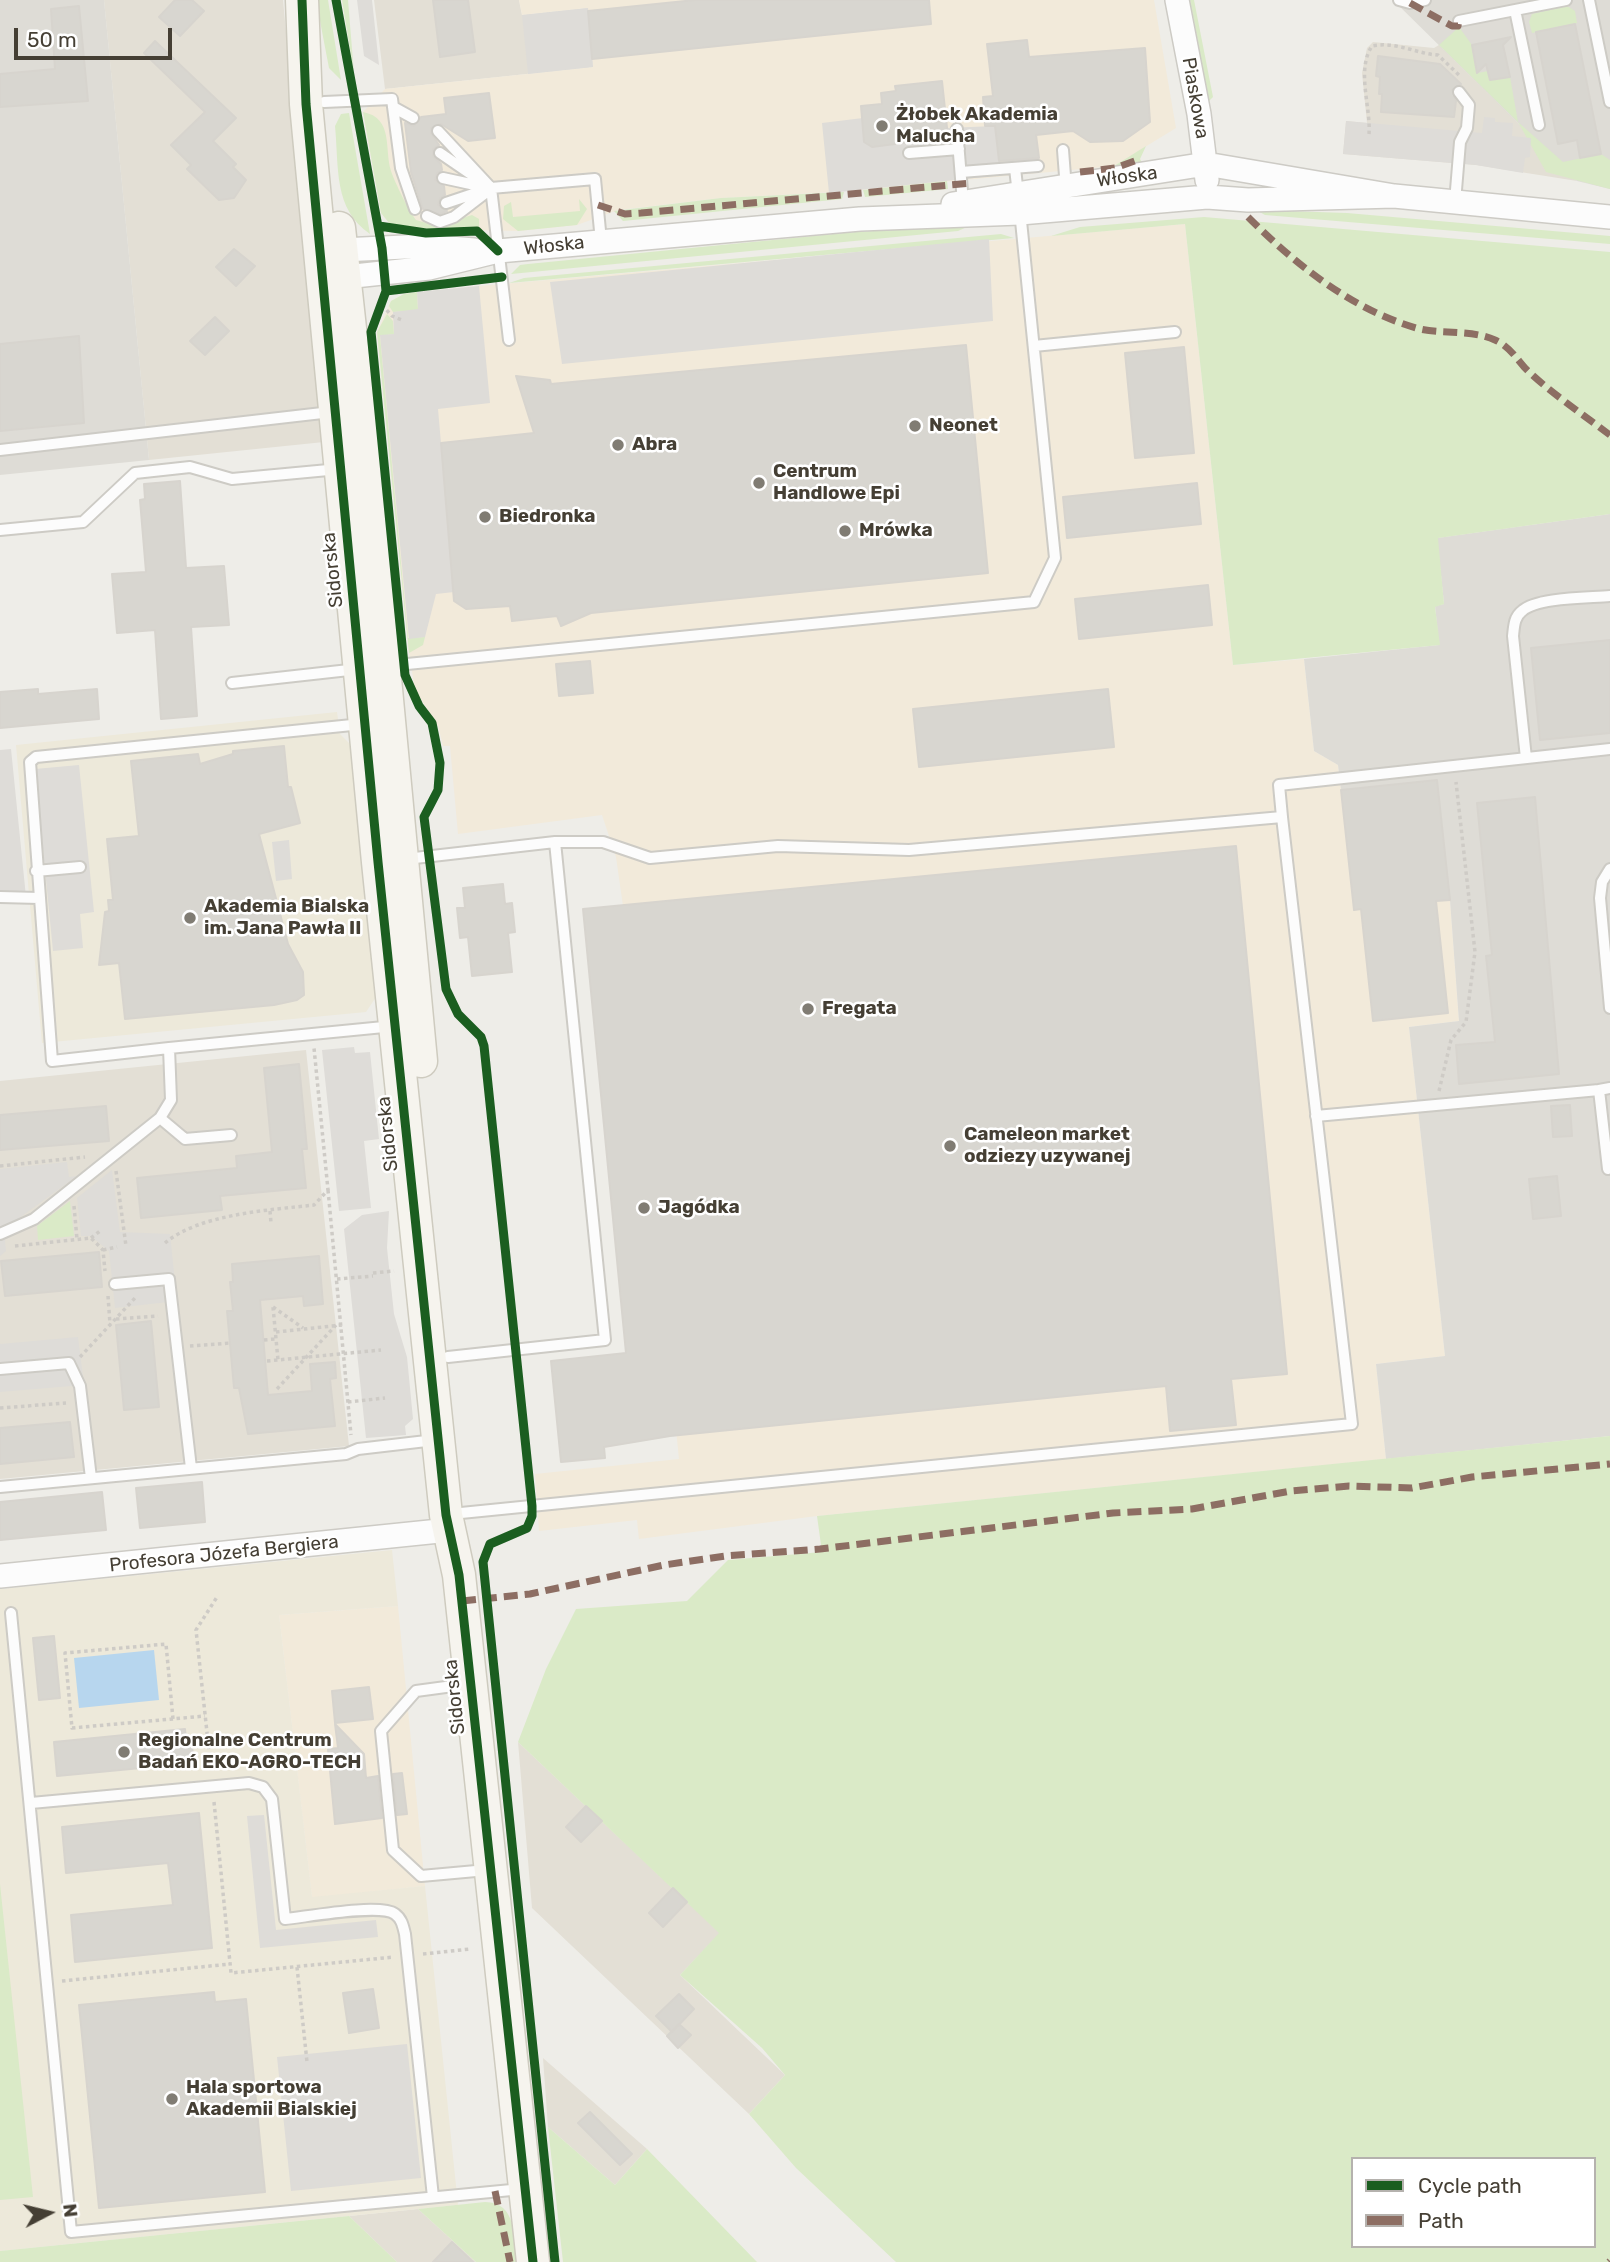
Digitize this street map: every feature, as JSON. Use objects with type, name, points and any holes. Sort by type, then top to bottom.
[{"type":"street","name":"Sidorska","points":[[303,0],[336,264],[347,411],[459,1575],[533,2262]]},
{"type":"street","name":"Piaskowa","points":[[1177,0],[1206,164],[1207,197]]},
{"type":"street","name":"Włoska","points":[[336,264],[384,273],[429,268],[498,251],[1019,203],[1067,197],[1206,164],[1394,196],[1610,217]]},
{"type":"street","name":"Włoska","points":[[1067,197],[1207,197],[1248,200],[1394,196]]},
{"type":"street","name":"Włoska","points":[[336,264],[425,246],[498,251]]},
{"type":"street","name":"Profesora Józefa Bergiera","points":[[0,1576],[454,1522]]},
{"type":"lane","points":[[1399,0],[1410,3],[1425,0]]},
{"type":"lane","points":[[1459,21],[1566,0]]},
{"type":"lane","points":[[1589,0],[1610,102]]},
{"type":"lane","points":[[1515,10],[1539,125]]},
{"type":"lane","points":[[1455,202],[1460,142],[1467,128],[1469,106],[1464,88]]},
{"type":"lane","points":[[315,103],[392,99],[399,154],[415,209]]},
{"type":"lane","points":[[393,107],[413,118]]},
{"type":"lane","points":[[957,129],[964,209]]},
{"type":"lane","points":[[396,130],[407,135]]},
{"type":"lane","points":[[438,131],[491,188],[509,341]]},
{"type":"lane","points":[[909,153],[959,149]]},
{"type":"lane","points":[[1063,149],[1067,197]]},
{"type":"lane","points":[[440,153],[491,188]]},
{"type":"lane","points":[[399,154],[409,160]]},
{"type":"lane","points":[[961,172],[1038,166]]},
{"type":"lane","points":[[232,683],[1034,602],[1055,558],[1015,168]]},
{"type":"lane","points":[[443,178],[491,188]]},
{"type":"lane","points":[[446,203],[491,188],[595,179],[601,241]]},
{"type":"lane","points":[[427,216],[440,222],[454,217],[491,188]]},
{"type":"lane","points":[[1034,346],[1175,332]]},
{"type":"lane","points":[[0,450],[347,411]]},
{"type":"lane","points":[[0,530],[83,522],[135,472],[190,467],[232,479],[353,468]]},
{"type":"lane","points":[[1526,758],[1513,636],[1514,623],[1520,611],[1533,604],[1610,596]]},
{"type":"lane","points":[[377,722],[36,757],[30,762],[52,1061],[406,1025]]},
{"type":"lane","points":[[454,1522],[1352,1424],[1279,785],[1610,749]]},
{"type":"lane","points":[[390,861],[555,842],[603,842],[650,858],[778,846],[909,850],[1282,817]]},
{"type":"lane","points":[[438,1358],[605,1340],[555,842]]},
{"type":"lane","points":[[36,871],[80,867]]},
{"type":"lane","points":[[1610,869],[1602,882],[1600,898],[1610,1008]]},
{"type":"lane","points":[[0,897],[39,898]]},
{"type":"lane","points":[[0,1234],[34,1219],[160,1118],[171,1100],[169,1048]]},
{"type":"lane","points":[[1316,1116],[1605,1089],[1608,1169]]},
{"type":"lane","points":[[160,1118],[185,1139],[231,1135]]},
{"type":"lane","points":[[111,1286],[169,1279],[191,1468]]},
{"type":"lane","points":[[0,1369],[69,1363],[80,1386],[90,1478]]},
{"type":"lane","points":[[0,1488],[346,1454],[358,1449],[447,1438]]},
{"type":"lane","points":[[11,1612],[71,2232],[526,2188]]},
{"type":"lane","points":[[471,1684],[416,1691],[381,1731],[393,1850],[421,1876],[491,1869]]},
{"type":"lane","points":[[31,1803],[249,1783],[263,1787],[272,1798],[285,1919],[377,1910],[396,1914],[402,1923],[433,2197]]},
{"type":"path","points":[[1369,134],[1365,75],[1367,54],[1375,44],[1420,49],[1426,54],[1438,55],[1464,88]]},
{"type":"path","points":[[377,318],[386,292],[384,273]]},
{"type":"path","points":[[382,305],[392,316],[402,320]]},
{"type":"path","points":[[1435,1105],[1451,1040],[1466,1022],[1475,952],[1454,766]]},
{"type":"path","points":[[312,1035],[342,1325],[351,1442],[358,1449]]},
{"type":"path","points":[[0,1166],[114,1154],[126,1246]]},
{"type":"path","points":[[72,1190],[77,1239]]},
{"type":"path","points":[[164,1243],[174,1235],[243,1213],[314,1205],[328,1190]]},
{"type":"path","points":[[270,1210],[271,1223]]},
{"type":"path","points":[[6,1247],[91,1238],[100,1231]]},
{"type":"path","points":[[91,1238],[103,1250],[106,1275]]},
{"type":"path","points":[[103,1250],[117,1247]]},
{"type":"path","points":[[337,1279],[399,1270]]},
{"type":"path","points":[[80,1357],[150,1281]]},
{"type":"path","points":[[110,1324],[111,1286]]},
{"type":"path","points":[[278,1360],[273,1307],[303,1329]]},
{"type":"path","points":[[115,1319],[174,1315]]},
{"type":"path","points":[[277,1389],[336,1325]]},
{"type":"path","points":[[275,1332],[342,1325]]},
{"type":"path","points":[[264,1340],[276,1339]]},
{"type":"path","points":[[178,1347],[230,1343]]},
{"type":"path","points":[[267,1361],[381,1350]]},
{"type":"path","points":[[348,1402],[385,1398]]},
{"type":"path","points":[[0,1408],[82,1401]]},
{"type":"path","points":[[212,1787],[196,1630],[217,1597]]},
{"type":"path","points":[[173,1718],[166,1644],[65,1653],[72,1728],[205,1716]]},
{"type":"path","points":[[47,1982],[230,1964]]},
{"type":"path","points":[[297,1966],[307,2062]]},
{"type":"shaded area","points":[[0,0],[104,0],[149,460],[0,475]]},
{"type":"shaded area","points":[[104,0],[283,0],[324,442],[149,460]]},
{"type":"shaded area","points":[[357,0],[372,0],[379,65],[364,56]]},
{"type":"shaded area","points":[[374,0],[519,0],[522,15],[588,8],[593,67],[385,89]]},
{"type":"shaded area","points":[[519,0],[1154,0],[1176,128],[1114,166],[835,192],[721,198],[618,210],[577,225],[518,231],[416,229],[390,224],[381,213],[363,112],[385,89],[593,67],[587,8],[522,15]]},
{"type":"shaded area","points":[[1393,0],[1610,0],[1610,189],[1577,181]]},
{"type":"shaded area","points":[[588,8],[593,67],[528,74],[522,15]]},
{"type":"shaded area","points":[[1373,42],[1434,48],[1439,45],[1577,181],[1476,165],[1343,154],[1346,121],[1367,123],[1362,73],[1367,48]]},
{"type":"shaded area","points":[[1484,117],[1495,118],[1495,122],[1513,123],[1512,136],[1531,138],[1530,157],[1525,158],[1523,173],[1476,165],[1343,154],[1346,121],[1482,133]]},
{"type":"shaded area","points":[[863,118],[864,142],[872,147],[948,137],[947,128],[995,126],[999,162],[1039,158],[1042,171],[829,193],[822,123]]},
{"type":"shaded area","points":[[1185,224],[1233,665],[1304,659],[1314,751],[1338,765],[1341,790],[1437,780],[1459,1021],[1409,1027],[1445,1356],[1376,1364],[1386,1459],[817,1516],[639,1539],[637,1520],[539,1531],[535,1474],[679,1459],[623,906],[616,857],[602,815],[458,834],[450,746],[443,746],[438,726],[415,690],[409,653],[377,332],[391,301],[404,294],[479,286]]},
{"type":"shaded area","points":[[989,239],[993,321],[562,364],[550,282]]},
{"type":"shaded area","points":[[479,286],[490,403],[438,409],[454,592],[436,594],[425,637],[409,639],[380,335],[394,334],[393,312],[418,309],[417,292]]},
{"type":"shaded area","points":[[1610,514],[1610,1436],[1386,1459],[1376,1364],[1445,1356],[1409,1027],[1459,1021],[1450,900],[1437,781],[1341,790],[1338,765],[1314,751],[1304,659],[1439,645],[1435,606],[1444,604],[1437,538]]},
{"type":"shaded area","points":[[337,712],[340,734],[352,746],[376,997],[366,1012],[42,1043],[16,745]]},
{"type":"shaded area","points":[[11,749],[26,897],[0,899],[0,750]]},
{"type":"shaded area","points":[[79,765],[94,912],[80,914],[83,948],[53,951],[35,769]]},
{"type":"shaded area","points":[[289,840],[292,879],[276,881],[272,842]]},
{"type":"shaded area","points":[[354,1047],[355,1053],[370,1052],[379,1139],[364,1141],[371,1208],[339,1211],[322,1050]]},
{"type":"shaded area","points":[[306,1050],[349,1446],[0,1479],[0,1081]]},
{"type":"shaded area","points":[[67,1162],[69,1177],[77,1176],[4,1229],[6,1251],[0,1256],[0,1169]]},
{"type":"shaded area","points":[[112,1170],[120,1232],[170,1234],[177,1301],[115,1308],[109,1251],[91,1236],[81,1236],[77,1198]]},
{"type":"shaded area","points":[[389,1211],[387,1248],[394,1314],[407,1357],[413,1419],[405,1426],[406,1435],[366,1438],[344,1229],[362,1215]]},
{"type":"shaded area","points":[[78,1337],[84,1385],[0,1392],[0,1344]]},
{"type":"shaded area","points":[[392,1550],[398,1606],[279,1615],[312,1897],[425,1886],[458,2205],[0,2251],[0,1589]]},
{"type":"shaded area","points":[[398,1606],[425,1886],[312,1898],[279,1615]]},
{"type":"shaded area","points":[[518,1742],[720,1933],[680,1975],[785,2075],[749,2114],[532,1908]]},
{"type":"shaded area","points":[[264,1815],[276,1930],[376,1920],[378,1937],[260,1948],[247,1816]]},
{"type":"shaded area","points":[[407,2044],[421,2178],[291,2191],[277,2057]]},
{"type":"shaded area","points":[[543,2058],[647,2149],[615,2185],[548,2127]]},
{"type":"shaded area","points":[[418,2209],[476,2262],[397,2262],[349,2216]]},
{"type":"green space","points":[[316,0],[328,0],[341,80],[329,68]]},
{"type":"green space","points":[[342,0],[348,0],[354,73]]},
{"type":"green space","points":[[1190,0],[1194,0],[1213,97],[1209,101]]},
{"type":"green space","points":[[1567,6],[1575,11],[1577,23],[1532,33],[1529,22],[1532,14]]},
{"type":"green space","points":[[1459,27],[1472,45],[1478,73],[1488,71],[1490,80],[1510,77],[1518,122],[1439,45]]},
{"type":"green space","points":[[363,112],[373,115],[384,128],[391,171],[416,220],[437,226],[472,215],[479,219],[479,228],[416,229],[390,224],[381,213]]},
{"type":"green space","points":[[349,113],[370,234],[349,212],[340,186],[335,126],[341,114]]},
{"type":"green space","points":[[1518,122],[1563,162],[1601,154],[1610,160],[1610,189],[1546,172]]},
{"type":"green space","points":[[1146,146],[1140,159],[1144,166],[1114,166]]},
{"type":"green space","points":[[947,181],[948,189],[865,197],[863,190]]},
{"type":"green space","points":[[844,192],[842,199],[623,221],[614,211],[721,198]]},
{"type":"green space","points":[[579,199],[587,209],[577,225],[518,231],[503,219],[504,206],[511,202],[513,217],[580,211]]},
{"type":"green space","points":[[1256,210],[1347,213],[1610,236],[1610,244],[1265,215]]},
{"type":"green space","points":[[1204,217],[1610,252],[1610,514],[1438,538],[1444,604],[1435,607],[1440,645],[1233,665],[1185,224],[1051,236],[1080,227]]},
{"type":"green space","points":[[969,226],[958,231],[511,274],[520,265],[528,264],[854,232]]},
{"type":"green space","points":[[1001,234],[1014,238],[509,283],[524,278]]},
{"type":"green space","points":[[417,292],[418,310],[393,312],[389,306],[391,301],[404,294]]},
{"type":"green space","points":[[387,314],[393,321],[394,334],[380,336],[408,638],[425,637],[423,645],[409,653],[377,332]]},
{"type":"green space","points":[[70,1201],[74,1236],[38,1240],[37,1226]]},
{"type":"green space","points":[[1610,1436],[1610,2262],[896,2262],[796,2168],[749,2114],[785,2075],[762,2048],[680,1975],[719,1933],[518,1742],[546,1669],[576,1609],[687,1601],[728,1560],[822,1552],[817,1516]]},
{"type":"green space","points":[[0,1884],[33,2197],[0,2200]]},
{"type":"green space","points":[[548,2127],[615,2185],[647,2149],[757,2262],[563,2262]]},
{"type":"green space","points":[[485,2202],[503,2208],[508,2215],[514,2232],[517,2262],[476,2262],[418,2209]]},
{"type":"green space","points":[[349,2216],[397,2262],[0,2262],[0,2251]]},
{"type":"water","points":[[154,1650],[159,1700],[79,1708],[74,1658]]},
{"type":"building","points":[[175,0],[192,0],[204,11],[180,36],[159,17]]},
{"type":"building","points":[[433,0],[468,0],[475,52],[440,57]]},
{"type":"building","points":[[695,0],[929,0],[931,24],[592,59],[588,11]]},
{"type":"building","points":[[79,6],[88,101],[0,107],[0,74],[55,69],[51,9]]},
{"type":"building","points":[[1575,24],[1601,154],[1580,158],[1577,140],[1558,144],[1536,32]]},
{"type":"building","points":[[1511,37],[1503,45],[1510,77],[1490,80],[1486,64],[1477,73],[1472,45]]},
{"type":"building","points":[[1027,40],[1029,57],[1145,48],[1150,122],[1123,141],[1090,142],[1073,131],[1036,135],[1039,158],[999,161],[995,126],[985,126],[983,97],[993,96],[987,44]]},
{"type":"building","points":[[155,41],[236,118],[213,141],[236,164],[233,167],[246,180],[234,198],[219,200],[187,169],[191,165],[171,145],[205,112],[144,53]]},
{"type":"building","points":[[1378,56],[1440,64],[1461,84],[1452,90],[1456,101],[1454,117],[1381,112],[1380,77],[1376,76]]},
{"type":"building","points":[[942,81],[948,137],[872,147],[864,142],[861,106],[882,104],[881,93],[896,91],[895,86]]},
{"type":"building","points":[[489,93],[495,138],[468,141],[441,124],[431,128],[431,133],[439,145],[433,149],[433,156],[441,164],[442,170],[437,173],[435,180],[444,186],[445,195],[440,198],[438,205],[447,211],[440,214],[423,209],[411,172],[405,123],[414,126],[421,117],[446,114],[444,98]]},
{"type":"building","points":[[234,249],[255,266],[236,286],[216,267]]},
{"type":"building","points":[[215,317],[229,331],[205,355],[190,341]]},
{"type":"building","points":[[79,336],[84,423],[0,431],[0,344]]},
{"type":"building","name":"Centrum Handlowe Epi","points":[[966,345],[988,573],[591,613],[561,626],[557,616],[512,621],[510,606],[466,609],[454,601],[441,443],[534,433],[516,376],[550,380],[551,384]]},
{"type":"building","points":[[1184,347],[1194,453],[1135,458],[1125,353]]},
{"type":"building","points":[[180,481],[186,568],[224,566],[229,625],[191,627],[197,716],[161,719],[155,630],[117,633],[112,574],[146,572],[140,500],[145,499],[144,484]]},
{"type":"building","points":[[1197,483],[1201,524],[1067,538],[1063,497]]},
{"type":"building","points":[[1208,585],[1212,625],[1079,639],[1075,599]]},
{"type":"building","points":[[1610,640],[1610,733],[1540,740],[1531,648]]},
{"type":"building","points":[[590,661],[593,693],[559,696],[556,664]]},
{"type":"building","points":[[38,689],[38,694],[97,689],[99,719],[0,728],[0,692]]},
{"type":"building","points":[[1108,689],[1114,747],[919,767],[913,709]]},
{"type":"building","name":"Akademia Bialska im. Jana Pawła II","points":[[284,746],[288,787],[291,787],[300,823],[259,834],[288,944],[303,972],[304,995],[297,1000],[274,1005],[125,1019],[119,963],[99,965],[105,912],[109,911],[108,900],[113,900],[107,839],[139,836],[131,761],[198,754],[200,764],[233,754],[233,751]]},
{"type":"building","points":[[1437,780],[1450,900],[1436,901],[1448,1013],[1373,1021],[1361,909],[1354,910],[1341,790]]},
{"type":"building","points":[[1535,797],[1559,1074],[1459,1084],[1456,1045],[1495,1042],[1486,956],[1492,955],[1477,803]]},
{"type":"building","points":[[1236,846],[1287,1374],[1231,1379],[1236,1425],[1170,1431],[1166,1386],[670,1436],[604,1447],[605,1458],[561,1462],[551,1361],[626,1353],[583,909]]},
{"type":"building","points":[[503,884],[505,904],[512,903],[515,932],[508,933],[512,972],[472,976],[468,937],[460,938],[457,908],[465,908],[463,888]]},
{"type":"building","points":[[299,1064],[307,1149],[302,1149],[306,1188],[220,1196],[222,1210],[141,1218],[137,1178],[237,1168],[236,1156],[272,1152],[264,1068]]},
{"type":"building","points":[[1570,1105],[1572,1136],[1553,1137],[1551,1106]]},
{"type":"building","points":[[106,1106],[109,1141],[0,1150],[0,1115]]},
{"type":"building","points":[[1557,1176],[1561,1216],[1533,1219],[1529,1179]]},
{"type":"building","points":[[99,1252],[102,1287],[5,1296],[1,1261]]},
{"type":"building","points":[[319,1256],[323,1304],[304,1306],[303,1296],[260,1300],[268,1395],[312,1391],[310,1364],[335,1362],[336,1378],[330,1379],[335,1426],[248,1434],[239,1388],[234,1388],[227,1311],[233,1311],[230,1282],[233,1282],[232,1264]]},
{"type":"building","points":[[151,1321],[159,1407],[124,1410],[116,1325]]},
{"type":"building","points":[[70,1422],[74,1457],[0,1464],[0,1428]]},
{"type":"building","points":[[202,1482],[205,1522],[140,1528],[136,1488]]},
{"type":"building","points":[[102,1492],[106,1530],[0,1540],[0,1502]]},
{"type":"building","points":[[54,1636],[60,1698],[39,1700],[33,1638]]},
{"type":"building","points":[[369,1687],[373,1719],[335,1723],[332,1691]]},
{"type":"building","points":[[335,1724],[364,1754],[366,1778],[378,1776],[382,1818],[335,1824],[328,1749],[338,1748]]},
{"type":"building","name":"Regionalne Centrum Badań EKO-AGRO-TECH","points":[[185,1729],[186,1739],[191,1738],[194,1763],[57,1776],[54,1742]]},
{"type":"building","points":[[402,1773],[407,1814],[397,1815],[393,1774]]},
{"type":"building","points":[[586,1806],[602,1821],[581,1842],[566,1827]]},
{"type":"building","points":[[199,1813],[212,1948],[75,1962],[71,1915],[173,1905],[168,1863],[66,1873],[62,1827]]},
{"type":"building","points":[[673,1888],[687,1902],[663,1927],[649,1913]]},
{"type":"building","points":[[373,1989],[379,2028],[349,2033],[343,1993]]},
{"type":"building","name":"Hala sportowa Akademii Bialskiej","points":[[214,1992],[215,2002],[246,1999],[265,2192],[99,2208],[79,2005]]},
{"type":"building","points":[[679,1994],[694,2009],[672,2032],[656,2016]]},
{"type":"building","points":[[679,2024],[691,2035],[678,2048],[667,2036]]},
{"type":"building","points":[[590,2112],[632,2154],[620,2165],[578,2123]]},
{"type":"building","points":[[452,2242],[473,2262],[433,2262]]},
{"type":"marked path","points":[[1410,3],[1452,26],[1458,26],[1459,21]]},
{"type":"marked path","points":[[1080,172],[1115,168],[1140,159]]},
{"type":"marked path","points":[[598,205],[625,214],[972,183]]},
{"type":"marked path","points":[[1248,217],[1305,268],[1369,309],[1416,328],[1476,334],[1500,343],[1544,386],[1610,435]]},
{"type":"marked path","points":[[462,1601],[530,1594],[664,1565],[725,1556],[820,1549],[1113,1513],[1192,1509],[1291,1491],[1349,1486],[1412,1488],[1472,1477],[1610,1464]]},
{"type":"marked path","points":[[495,2191],[510,2262]]},
{"type":"cycle path","points":[[302,0],[306,104],[378,862],[446,1515],[459,1575],[533,2262]]},
{"type":"cycle path","points":[[336,0],[382,248],[386,291],[371,332],[405,675],[419,706],[432,723],[440,763],[438,790],[424,817],[446,989],[458,1014],[481,1037],[484,1046],[532,1506],[532,1516],[527,1528],[490,1544],[483,1562],[555,2262]]},
{"type":"cycle path","points":[[379,226],[426,233],[477,231],[498,251]]},
{"type":"cycle path","points":[[386,291],[502,277]]},
{"type":"place","name":"Żłobek Akademia Malucha","points":[[882,126]]},
{"type":"place","name":"Neonet","points":[[915,426]]},
{"type":"place","name":"Abra","points":[[618,445]]},
{"type":"place","name":"Centrum Handlowe Epi","points":[[759,483]]},
{"type":"place","name":"Biedronka","points":[[485,517]]},
{"type":"place","name":"Mrówka","points":[[845,531]]},
{"type":"place","name":"Akademia Bialska im. Jana Pawła II","points":[[190,918]]},
{"type":"place","name":"Fregata","points":[[808,1009]]},
{"type":"place","name":"Cameleon market odziezy uzywanej","points":[[950,1146]]},
{"type":"place","name":"Jagódka","points":[[644,1208]]},
{"type":"place","name":"Regionalne Centrum Badań EKO-AGRO-TECH","points":[[124,1752]]},
{"type":"place","name":"Hala sportowa Akademii Bialskiej","points":[[172,2099]]}]
